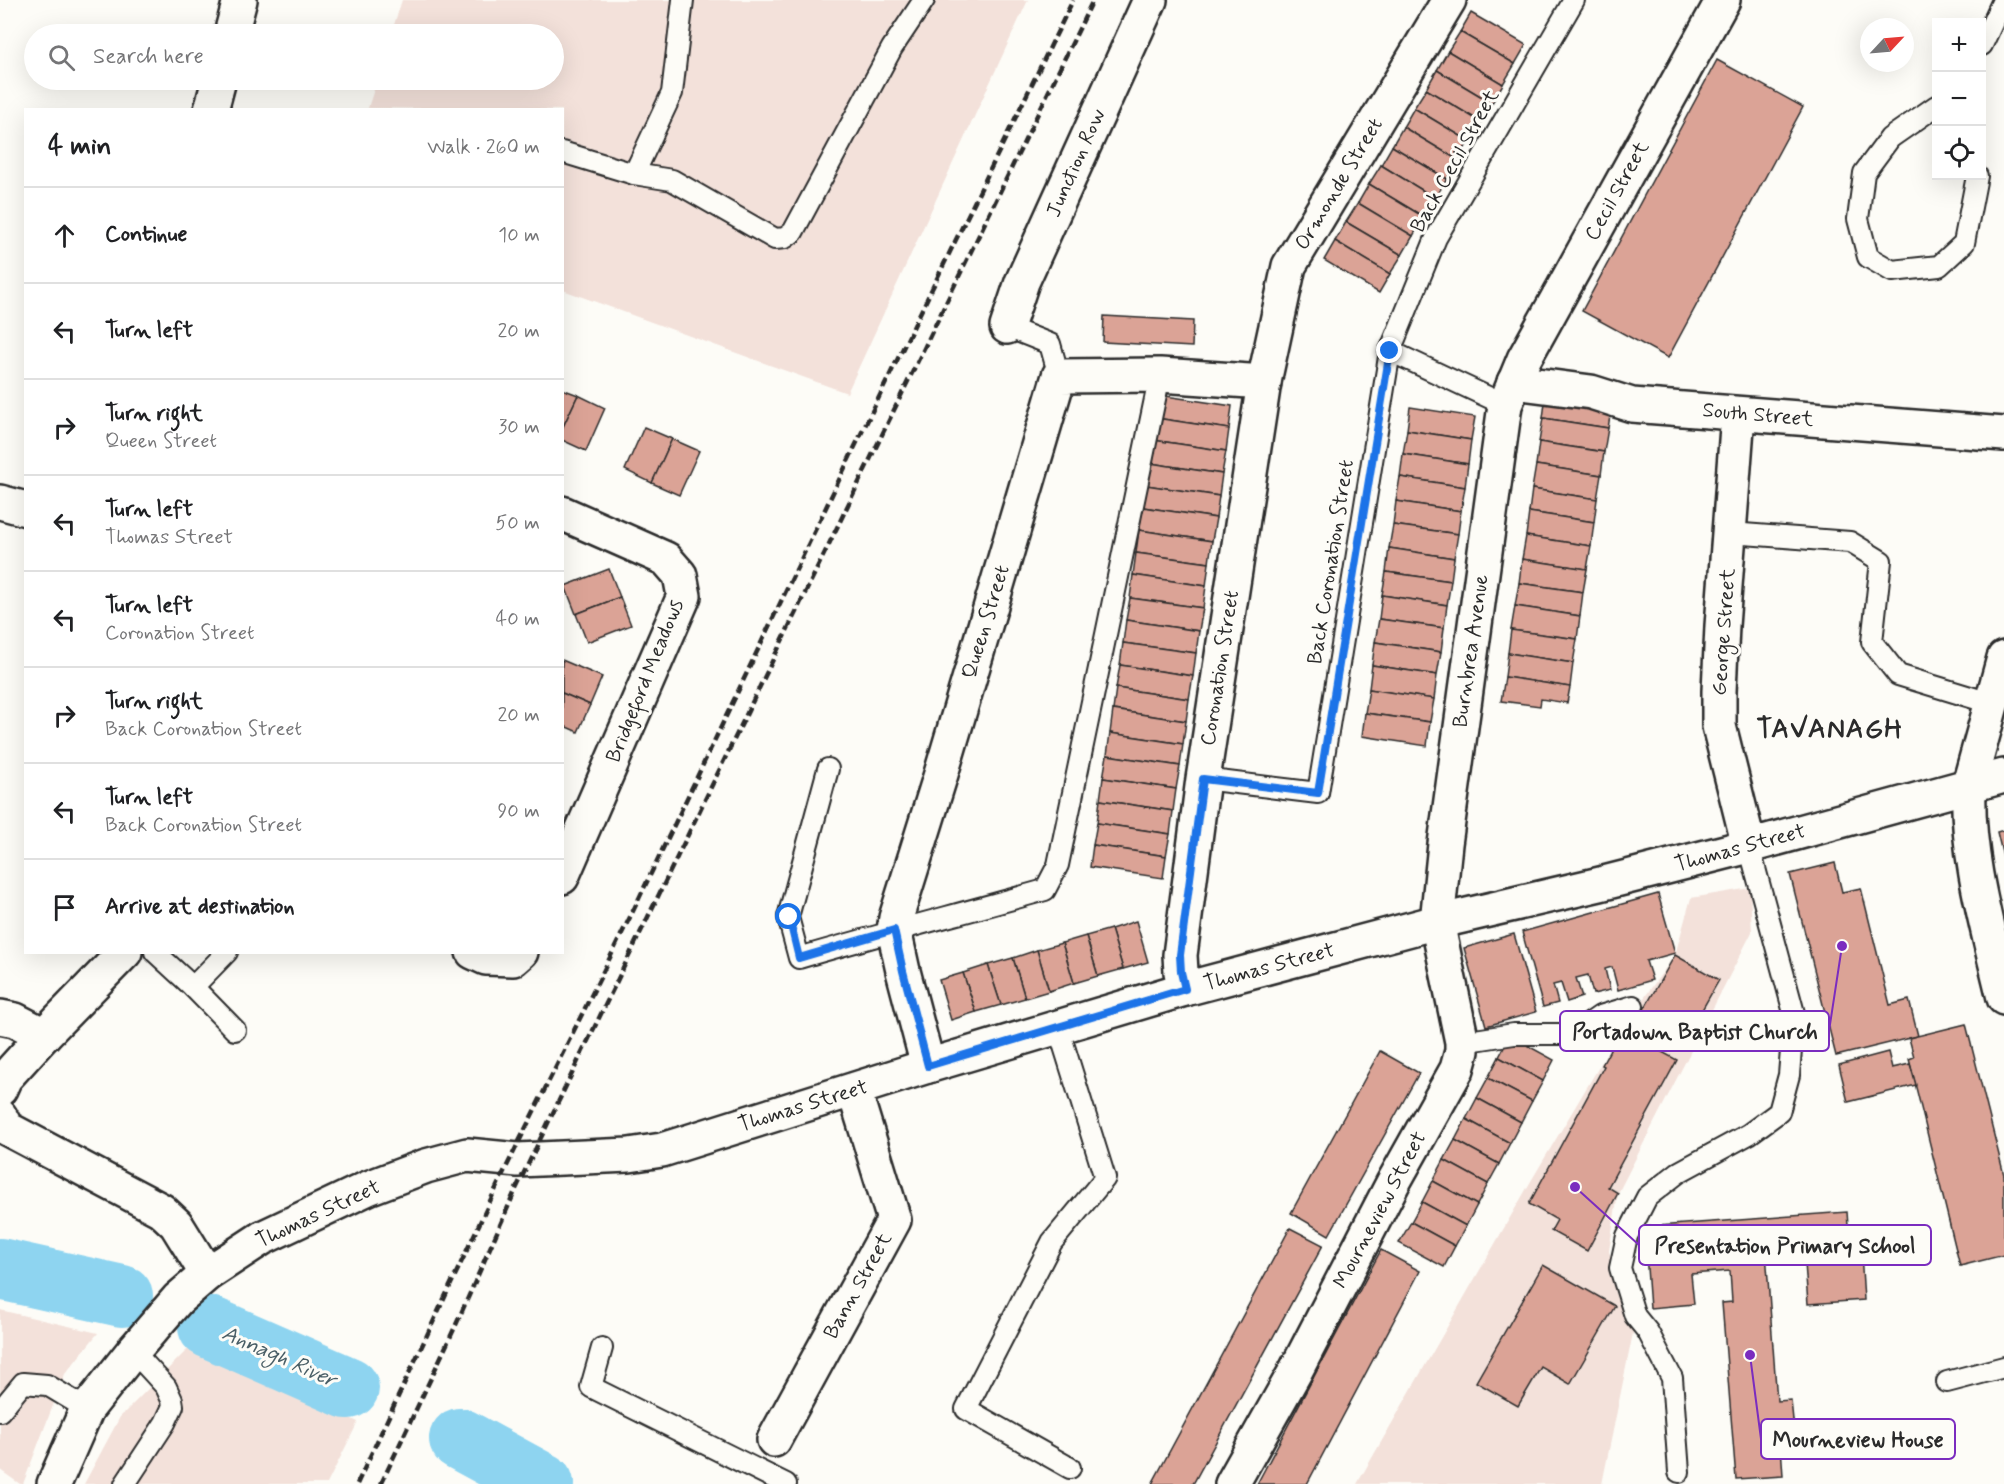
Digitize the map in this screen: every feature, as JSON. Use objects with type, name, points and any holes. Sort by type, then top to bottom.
[{"type":"street","points":[[234,24],[240,0]]},
{"type":"street","name":"Junction Row","points":[[1007,327],[1022,282],[1150,0]]},
{"type":"street","name":"Ormonde Street","points":[[1264,382],[1289,266],[1449,0]]},
{"type":"street","name":"Cecil Street","points":[[1510,394],[1524,359],[1723,0]]},
{"type":"street","points":[[212,108],[216,90]]},
{"type":"street","points":[[1059,376],[1160,375],[1264,382]]},
{"type":"street","name":"Queen Street","points":[[928,1066],[894,930],[896,918],[1059,376]]},
{"type":"street","name":"Coronation Street","points":[[1185,989],[1180,955],[1203,779],[1264,382]]},
{"type":"street","name":"South Street","points":[[1510,394],[1591,392],[1632,405],[2004,434]]},
{"type":"street","name":"Burnbrea Avenue","points":[[1437,922],[1445,844],[1510,394]]},
{"type":"street","name":"George Street","points":[[1738,414],[1720,669],[1719,726],[1749,846]]},
{"type":"street","points":[[0,502],[24,508]]},
{"type":"street","name":"Bridgeford Meadows","points":[[564,514],[666,559],[680,575],[684,596],[564,872]]},
{"type":"street","points":[[2004,658],[1969,785],[1970,841],[2004,998]]},
{"type":"street","name":"Thomas Street","points":[[54,1484],[87,1409],[178,1299],[207,1274],[262,1238],[368,1188],[426,1166],[467,1155],[518,1160],[651,1152],[1185,989],[1437,922],[1749,846],[2004,776]]},
{"type":"street","name":"Mourneview Street","points":[[1232,1484],[1295,1372],[1393,1183],[1457,1069],[1462,1042],[1437,922]]},
{"type":"street","points":[[0,1089],[5,1078],[44,1035],[123,954]]},
{"type":"street","points":[[477,954],[486,958],[513,959],[519,954]]},
{"type":"street","points":[[0,1017],[15,1020],[44,1035]]},
{"type":"street","name":"Bann Street","points":[[774,1440],[894,1220],[854,1090]]},
{"type":"street","points":[[0,1116],[6,1128],[161,1210],[176,1224],[207,1274]]},
{"type":"lane","points":[[634,174],[672,93],[683,0]]},
{"type":"lane","points":[[564,153],[634,174],[672,180],[775,239],[785,238],[793,232],[892,48],[924,0]]},
{"type":"lane","name":"Back Cecil Street","points":[[1390,351],[1436,238],[1574,0]]},
{"type":"lane","points":[[1986,36],[2003,0]]},
{"type":"lane","points":[[1932,109],[1890,138],[1863,173],[1858,219],[1868,258],[1892,271],[1939,266],[1964,243],[1976,180]]},
{"type":"lane","points":[[1007,327],[1050,344],[1059,376]]},
{"type":"lane","points":[[1390,351],[1510,394]]},
{"type":"lane","name":"Back Coronation Street","points":[[1203,779],[1318,793],[1390,351]]},
{"type":"lane","points":[[828,769],[789,917],[799,958],[1045,890],[1058,865],[1160,375]]},
{"type":"lane","points":[[1730,533],[1850,542],[1881,561],[1872,642],[1898,675],[1990,703]]},
{"type":"lane","points":[[1679,1472],[1671,1378],[1648,1332],[1635,1316],[1620,1268],[1627,1236],[1647,1197],[1679,1172],[1749,1134],[1779,1112],[1789,1075],[1794,1012],[1749,846]]},
{"type":"lane","points":[[157,954],[235,1030]]},
{"type":"lane","points":[[193,987],[225,954]]},
{"type":"lane","points":[[1462,1042],[1514,1034],[1574,1034],[1600,1016],[1633,1006]]},
{"type":"lane","points":[[1058,1027],[1105,1178],[1052,1242],[966,1409],[1070,1468]]},
{"type":"lane","points":[[602,1348],[591,1387],[786,1484]]},
{"type":"lane","points":[[125,1484],[165,1424],[173,1406],[166,1387],[133,1351]]},
{"type":"lane","points":[[1947,1382],[2004,1367]]},
{"type":"lane","points":[[0,1411],[23,1383],[47,1385],[87,1409]]},
{"type":"lane","points":[[759,1470],[774,1440]]},
{"type":"shaded area","points":[[402,0],[1028,0],[847,393],[564,290],[564,108],[368,108],[374,90],[564,90],[564,24],[394,24]]},
{"type":"shaded area","points":[[1750,888],[1752,932],[1618,1193],[1609,1251],[1633,1333],[1602,1484],[1357,1484],[1531,1181],[1621,1030],[1675,955],[1691,898]]},
{"type":"shaded area","points":[[0,1310],[98,1333],[65,1374],[23,1484],[0,1470]]},
{"type":"shaded area","points":[[201,1336],[208,1349],[358,1422],[327,1484],[84,1484],[120,1417]]},
{"type":"building","points":[[1471,13],[1526,45],[1515,64],[1460,32]]},
{"type":"building","points":[[1460,32],[1515,64],[1503,84],[1448,51]]},
{"type":"building","points":[[1448,51],[1503,84],[1492,103],[1437,70]]},
{"type":"building","points":[[1717,60],[1803,107],[1668,358],[1582,311]]},
{"type":"building","points":[[1437,70],[1492,103],[1481,122],[1426,89]]},
{"type":"building","points":[[1426,89],[1481,122],[1469,141],[1414,108]]},
{"type":"building","points":[[1414,108],[1469,141],[1458,160],[1403,127]]},
{"type":"building","points":[[1403,127],[1458,160],[1447,179],[1392,146]]},
{"type":"building","points":[[1392,146],[1447,179],[1435,198],[1381,165]]},
{"type":"building","points":[[1381,165],[1435,198],[1424,217],[1369,184]]},
{"type":"building","points":[[1369,184],[1424,217],[1413,236],[1358,203]]},
{"type":"building","points":[[1358,203],[1413,236],[1402,255],[1346,222]]},
{"type":"building","points":[[1346,222],[1402,255],[1390,274],[1335,241]]},
{"type":"building","points":[[1335,241],[1390,274],[1379,293],[1324,260]]},
{"type":"building","points":[[1104,316],[1193,321],[1192,347],[1103,342]]},
{"type":"building","points":[[564,390],[578,395],[564,425]]},
{"type":"building","points":[[578,395],[605,408],[586,451],[564,441],[564,425]]},
{"type":"building","points":[[1159,395],[1232,406],[1229,429],[1156,418]]},
{"type":"building","points":[[1546,395],[1612,404],[1608,428],[1543,418]]},
{"type":"building","points":[[1410,407],[1475,417],[1471,440],[1407,430]]},
{"type":"building","points":[[1156,418],[1229,429],[1226,451],[1153,440]]},
{"type":"building","points":[[1543,418],[1608,428],[1604,452],[1539,442]]},
{"type":"building","points":[[644,427],[672,439],[652,483],[625,470]]},
{"type":"building","points":[[1407,430],[1471,440],[1468,464],[1403,454]]},
{"type":"building","points":[[672,439],[699,451],[679,495],[652,483]]},
{"type":"building","points":[[1153,440],[1226,451],[1222,474],[1150,463]]},
{"type":"building","points":[[1539,442],[1604,452],[1601,475],[1536,465]]},
{"type":"building","points":[[1403,454],[1468,464],[1465,487],[1400,477]]},
{"type":"building","points":[[1150,463],[1222,474],[1219,496],[1146,485]]},
{"type":"building","points":[[1536,465],[1601,475],[1597,499],[1532,489]]},
{"type":"building","points":[[1400,477],[1465,487],[1461,511],[1396,501]]},
{"type":"building","points":[[1146,485],[1219,496],[1216,518],[1143,507]]},
{"type":"building","points":[[1532,489],[1597,499],[1594,522],[1529,512]]},
{"type":"building","points":[[1396,501],[1461,511],[1458,534],[1393,525]]},
{"type":"building","points":[[1143,507],[1216,518],[1212,541],[1139,530]]},
{"type":"building","points":[[1529,512],[1594,522],[1591,546],[1526,536]]},
{"type":"building","points":[[1393,525],[1458,534],[1454,558],[1389,548]]},
{"type":"building","points":[[1139,530],[1212,541],[1209,563],[1136,553]]},
{"type":"building","points":[[1526,536],[1591,546],[1587,569],[1522,559]]},
{"type":"building","points":[[1389,548],[1454,558],[1451,581],[1386,572]]},
{"type":"building","points":[[1136,553],[1209,563],[1206,586],[1133,575]]},
{"type":"building","points":[[1522,559],[1587,569],[1583,592],[1519,583]]},
{"type":"building","points":[[609,569],[620,597],[576,614],[565,586]]},
{"type":"building","points":[[1386,572],[1451,581],[1447,605],[1382,595]]},
{"type":"building","points":[[1133,575],[1206,586],[1203,608],[1130,598]]},
{"type":"building","points":[[1519,583],[1583,592],[1580,616],[1515,606]]},
{"type":"building","points":[[1382,595],[1447,605],[1444,628],[1379,619]]},
{"type":"building","points":[[620,597],[631,625],[587,642],[576,614]]},
{"type":"building","points":[[1130,598],[1203,608],[1199,631],[1126,620]]},
{"type":"building","points":[[1515,606],[1580,616],[1577,639],[1511,630]]},
{"type":"building","points":[[1379,619],[1444,628],[1441,652],[1375,642]]},
{"type":"building","points":[[1126,620],[1199,631],[1196,653],[1123,643]]},
{"type":"building","points":[[1511,630],[1577,639],[1573,663],[1508,653]]},
{"type":"building","points":[[1375,642],[1441,652],[1437,675],[1372,665]]},
{"type":"building","points":[[1123,643],[1196,653],[1193,676],[1120,665]]},
{"type":"building","points":[[1508,653],[1573,663],[1570,687],[1505,677]]},
{"type":"building","points":[[564,661],[602,677],[590,705],[564,694]]},
{"type":"building","points":[[1120,665],[1193,676],[1189,699],[1116,688]]},
{"type":"building","points":[[1372,665],[1437,675],[1434,699],[1369,689]]},
{"type":"building","points":[[1505,677],[1570,687],[1567,703],[1541,699],[1540,706],[1501,701]]},
{"type":"building","points":[[1116,688],[1189,699],[1186,721],[1113,710]]},
{"type":"building","points":[[1369,689],[1434,699],[1430,722],[1365,713]]},
{"type":"building","points":[[564,694],[590,705],[578,732],[564,726]]},
{"type":"building","points":[[1113,710],[1186,721],[1183,744],[1110,733]]},
{"type":"building","points":[[1365,713],[1430,722],[1427,746],[1362,736]]},
{"type":"building","points":[[1110,733],[1183,744],[1180,766],[1107,755]]},
{"type":"building","points":[[1107,755],[1180,766],[1176,789],[1103,778]]},
{"type":"building","points":[[1103,778],[1176,789],[1173,811],[1100,800]]},
{"type":"building","points":[[1100,800],[1173,811],[1170,834],[1097,823]]},
{"type":"building","points":[[1097,823],[1170,834],[1166,856],[1093,845]]},
{"type":"building","points":[[2004,830],[2004,861],[1997,832]]},
{"type":"building","points":[[1093,845],[1166,856],[1163,878],[1090,867]]},
{"type":"building","points":[[1835,863],[1842,892],[1861,888],[1890,1005],[1909,1000],[1918,1036],[1836,1056],[1790,874]]},
{"type":"building","points":[[1658,894],[1675,953],[1646,961],[1652,980],[1618,990],[1612,967],[1605,969],[1610,990],[1593,994],[1588,975],[1576,978],[1582,997],[1567,1002],[1561,983],[1553,985],[1558,1003],[1543,1007],[1522,932]]},
{"type":"building","points":[[1136,921],[1148,962],[1123,969],[1111,929]]},
{"type":"building","points":[[1111,929],[1123,969],[1098,976],[1086,936]]},
{"type":"building","points":[[1514,934],[1536,1012],[1486,1026],[1464,948]]},
{"type":"building","points":[[1086,936],[1098,976],[1074,983],[1062,943]]},
{"type":"building","points":[[1062,943],[1074,983],[1049,991],[1037,950]]},
{"type":"building","points":[[1037,950],[1049,991],[1025,998],[1013,958]]},
{"type":"building","points":[[1675,955],[1719,980],[1682,1045],[1638,1020]]},
{"type":"building","points":[[1013,958],[1025,998],[1001,1005],[988,965]]},
{"type":"building","points":[[988,965],[1001,1005],[976,1012],[963,973]]},
{"type":"building","points":[[963,973],[976,1012],[951,1020],[939,980]]},
{"type":"building","points":[[1966,1024],[2004,1175],[2004,1255],[1960,1266],[1909,1059],[1914,1057],[1909,1038]]},
{"type":"building","points":[[1621,1030],[1677,1060],[1608,1187],[1618,1193],[1587,1251],[1551,1231],[1557,1220],[1529,1204]]},
{"type":"building","points":[[1510,1036],[1554,1060],[1543,1081],[1499,1057]]},
{"type":"building","points":[[1380,1051],[1419,1073],[1329,1235],[1291,1213]]},
{"type":"building","points":[[1888,1052],[1892,1068],[1910,1064],[1916,1085],[1848,1102],[1839,1065]]},
{"type":"building","points":[[1499,1057],[1543,1081],[1532,1101],[1488,1078]]},
{"type":"building","points":[[1488,1078],[1532,1101],[1521,1122],[1477,1098]]},
{"type":"building","points":[[1477,1098],[1521,1122],[1510,1143],[1466,1119]]},
{"type":"building","points":[[1466,1119],[1510,1143],[1499,1164],[1455,1140]]},
{"type":"building","points":[[1455,1140],[1499,1164],[1488,1184],[1444,1160]]},
{"type":"building","points":[[1444,1160],[1488,1184],[1477,1205],[1433,1181]]},
{"type":"building","points":[[1433,1181],[1477,1205],[1466,1226],[1422,1202]]},
{"type":"building","points":[[1422,1202],[1466,1226],[1455,1246],[1411,1222]]},
{"type":"building","points":[[1847,1212],[1850,1254],[1861,1253],[1864,1300],[1808,1304],[1803,1236],[1765,1239],[1777,1401],[1791,1400],[1794,1430],[1780,1431],[1783,1476],[1736,1479],[1722,1303],[1732,1302],[1730,1271],[1691,1274],[1694,1304],[1650,1308],[1644,1227]]},
{"type":"building","points":[[1411,1222],[1455,1246],[1444,1267],[1399,1243]]},
{"type":"building","points":[[1290,1228],[1323,1245],[1193,1484],[1152,1484]]},
{"type":"building","points":[[1381,1250],[1420,1271],[1307,1484],[1257,1484]]},
{"type":"building","points":[[1543,1265],[1615,1306],[1570,1384],[1541,1367],[1518,1406],[1476,1382]]},
{"type":"waterway","name":"Annagh River","points":[[0,1269],[122,1296]]},
{"type":"waterway","name":"Annagh River","points":[[209,1327],[348,1388]]},
{"type":"waterway","name":"Annagh River","points":[[460,1439],[543,1484]]},
{"type":"railway","points":[[357,1484],[499,1182],[633,911],[861,434],[1073,0]]},
{"type":"railway","points":[[381,1484],[455,1327],[516,1189],[1093,0]]},
{"type":"place","name":"Portadown Baptist Church","points":[[1842,946]]},
{"type":"place","name":"Presentation Primary School","points":[[1575,1187]]},
{"type":"place","name":"Mourneview House","points":[[1750,1355]]},
{"type":"district","name":"TAVANAGH","points":[[1830,729]]},
{"type":"route","points":[[789,917],[799,958],[894,930],[928,1066],[1185,989],[1180,955],[1203,779],[1318,793],[1390,351]]}]
